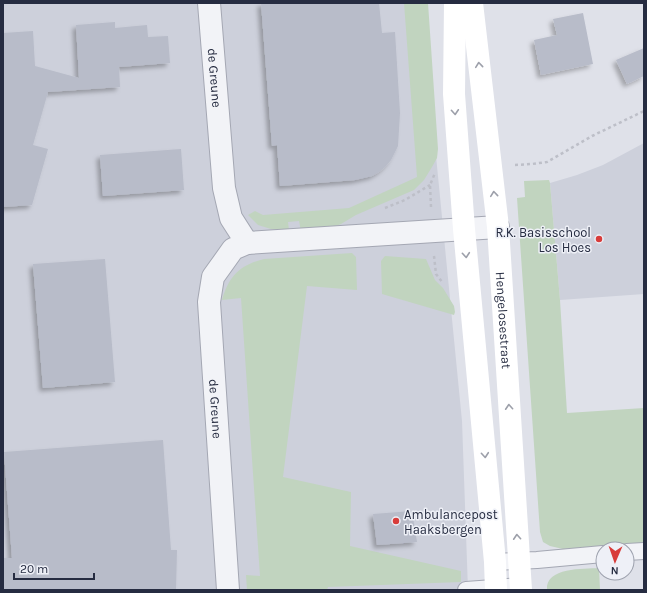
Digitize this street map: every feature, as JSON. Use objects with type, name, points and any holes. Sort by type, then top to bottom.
[{"type":"main road","points":[[455,3],[454,94],[464,229],[495,562],[496,589]]},
{"type":"main road","name":"Hengelosestraat","points":[[472,3],[498,227],[521,588]]},
{"type":"street","name":"de Greune","points":[[209,3],[224,188],[231,218],[247,243]]},
{"type":"street","name":"de Greune","points":[[228,590],[209,302],[213,277],[233,249],[247,243],[498,227]]},
{"type":"lane","points":[[495,562],[595,555]]},
{"type":"lane","points":[[466,590],[521,588]]},
{"type":"path","points":[[509,165],[547,162],[592,136],[644,111]]},
{"type":"shaded area","points":[[3,3],[421,3],[462,421],[468,590],[3,590]]},
{"type":"shaded area","name":"R.K. Basisschool Los Hoes","points":[[644,143],[644,294],[560,300],[550,183],[603,165]]},
{"type":"green space","points":[[404,3],[428,3],[438,149],[437,158],[424,180],[414,190],[356,215],[333,227],[301,231],[299,221],[288,222],[289,230],[271,229],[258,225],[248,215],[255,211],[263,215],[349,208],[417,177]]},
{"type":"green space","points":[[549,180],[550,183],[560,300],[567,413],[644,408],[644,544],[635,545],[635,541],[595,541],[595,547],[563,549],[550,546],[543,542],[540,532],[517,198],[525,197],[524,181]]},
{"type":"green space","points":[[352,253],[356,257],[357,290],[307,286],[283,477],[351,492],[350,546],[461,571],[461,582],[328,587],[327,590],[247,590],[246,575],[260,576],[241,298],[222,300],[228,284],[242,268],[264,259]]},
{"type":"green space","points":[[385,256],[426,259],[435,280],[443,288],[454,306],[454,315],[382,294],[381,261]]},
{"type":"green space","points":[[595,568],[595,581],[600,581],[600,590],[547,590],[548,582],[552,577],[559,573],[575,569]]},
{"type":"building","points":[[261,3],[379,3],[382,33],[395,32],[400,113],[398,146],[391,160],[379,172],[372,176],[355,180],[280,186],[277,145],[272,146]]},
{"type":"building","points":[[583,13],[593,64],[541,75],[534,40],[557,35],[553,19]]},
{"type":"building","points":[[115,22],[115,28],[147,25],[148,37],[168,36],[170,63],[119,67],[120,87],[48,92],[33,145],[48,149],[32,205],[3,207],[3,33],[33,31],[35,66],[79,78],[76,25]]},
{"type":"building","points":[[644,48],[644,76],[627,84],[616,60]]},
{"type":"building","points":[[181,149],[184,190],[103,196],[100,155]]},
{"type":"building","points":[[105,259],[115,382],[43,388],[33,264]]},
{"type":"building","points":[[163,440],[171,550],[177,550],[176,590],[4,590],[4,558],[12,558],[4,452]]},
{"type":"building","name":"Ambulancepost Haaksbergen","points":[[412,511],[417,542],[377,545],[373,514]]},
{"type":"place","name":"R.K. Basisschool Los Hoes","points":[[599,239]]},
{"type":"place","name":"Ambulancepost Haaksbergen","points":[[396,521]]}]
